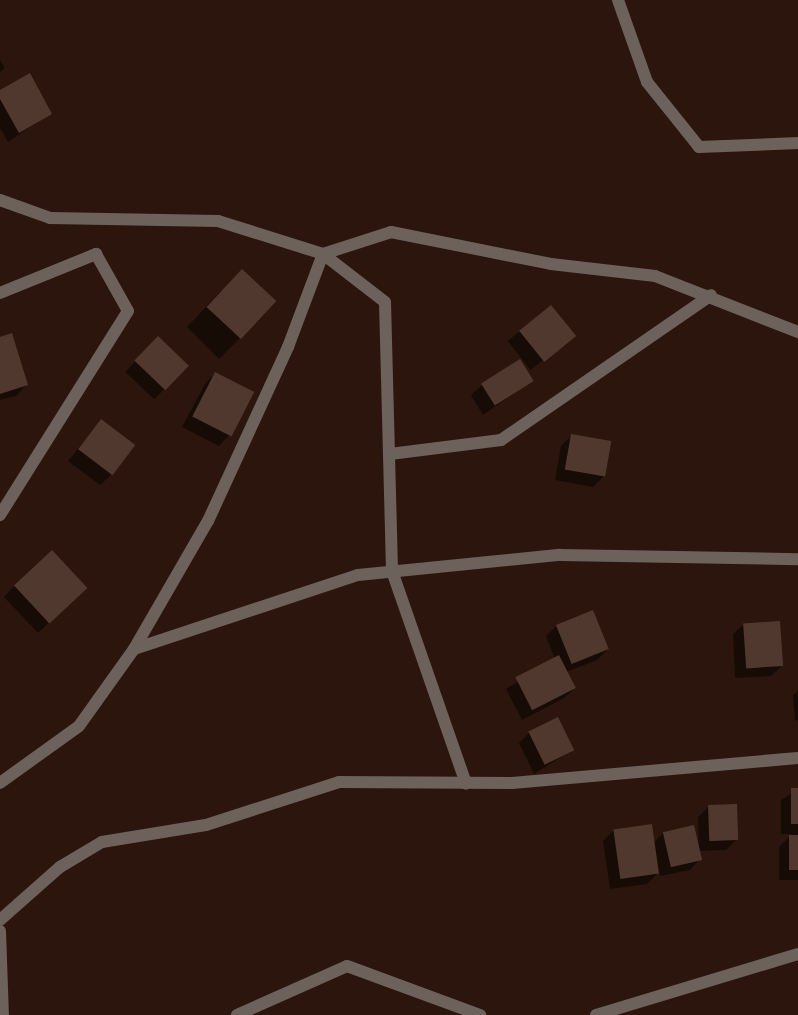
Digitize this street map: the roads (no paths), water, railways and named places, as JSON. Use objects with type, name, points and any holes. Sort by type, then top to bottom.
[{"type":"street","points":[[618,0],[646,82],[699,147],[798,143]]},
{"type":"street","points":[[0,200],[50,218],[218,221],[323,254],[385,302],[392,572],[466,783]]},
{"type":"street","points":[[323,254],[392,232],[551,264],[655,276],[711,295],[798,332]]},
{"type":"street","points":[[0,293],[96,254],[128,311],[0,514]]},
{"type":"street","points":[[0,783],[79,726],[134,649],[208,521],[288,347],[323,254]]},
{"type":"street","points":[[390,454],[500,440],[711,295]]},
{"type":"street","points":[[134,649],[358,575],[560,555],[798,559]]},
{"type":"street","points":[[0,920],[60,867],[102,842],[206,825],[339,782],[512,783],[798,758]]},
{"type":"street","points":[[0,930],[3,1015]]},
{"type":"street","points":[[596,1015],[798,954]]},
{"type":"street","points":[[237,1015],[347,966],[480,1015]]}]
